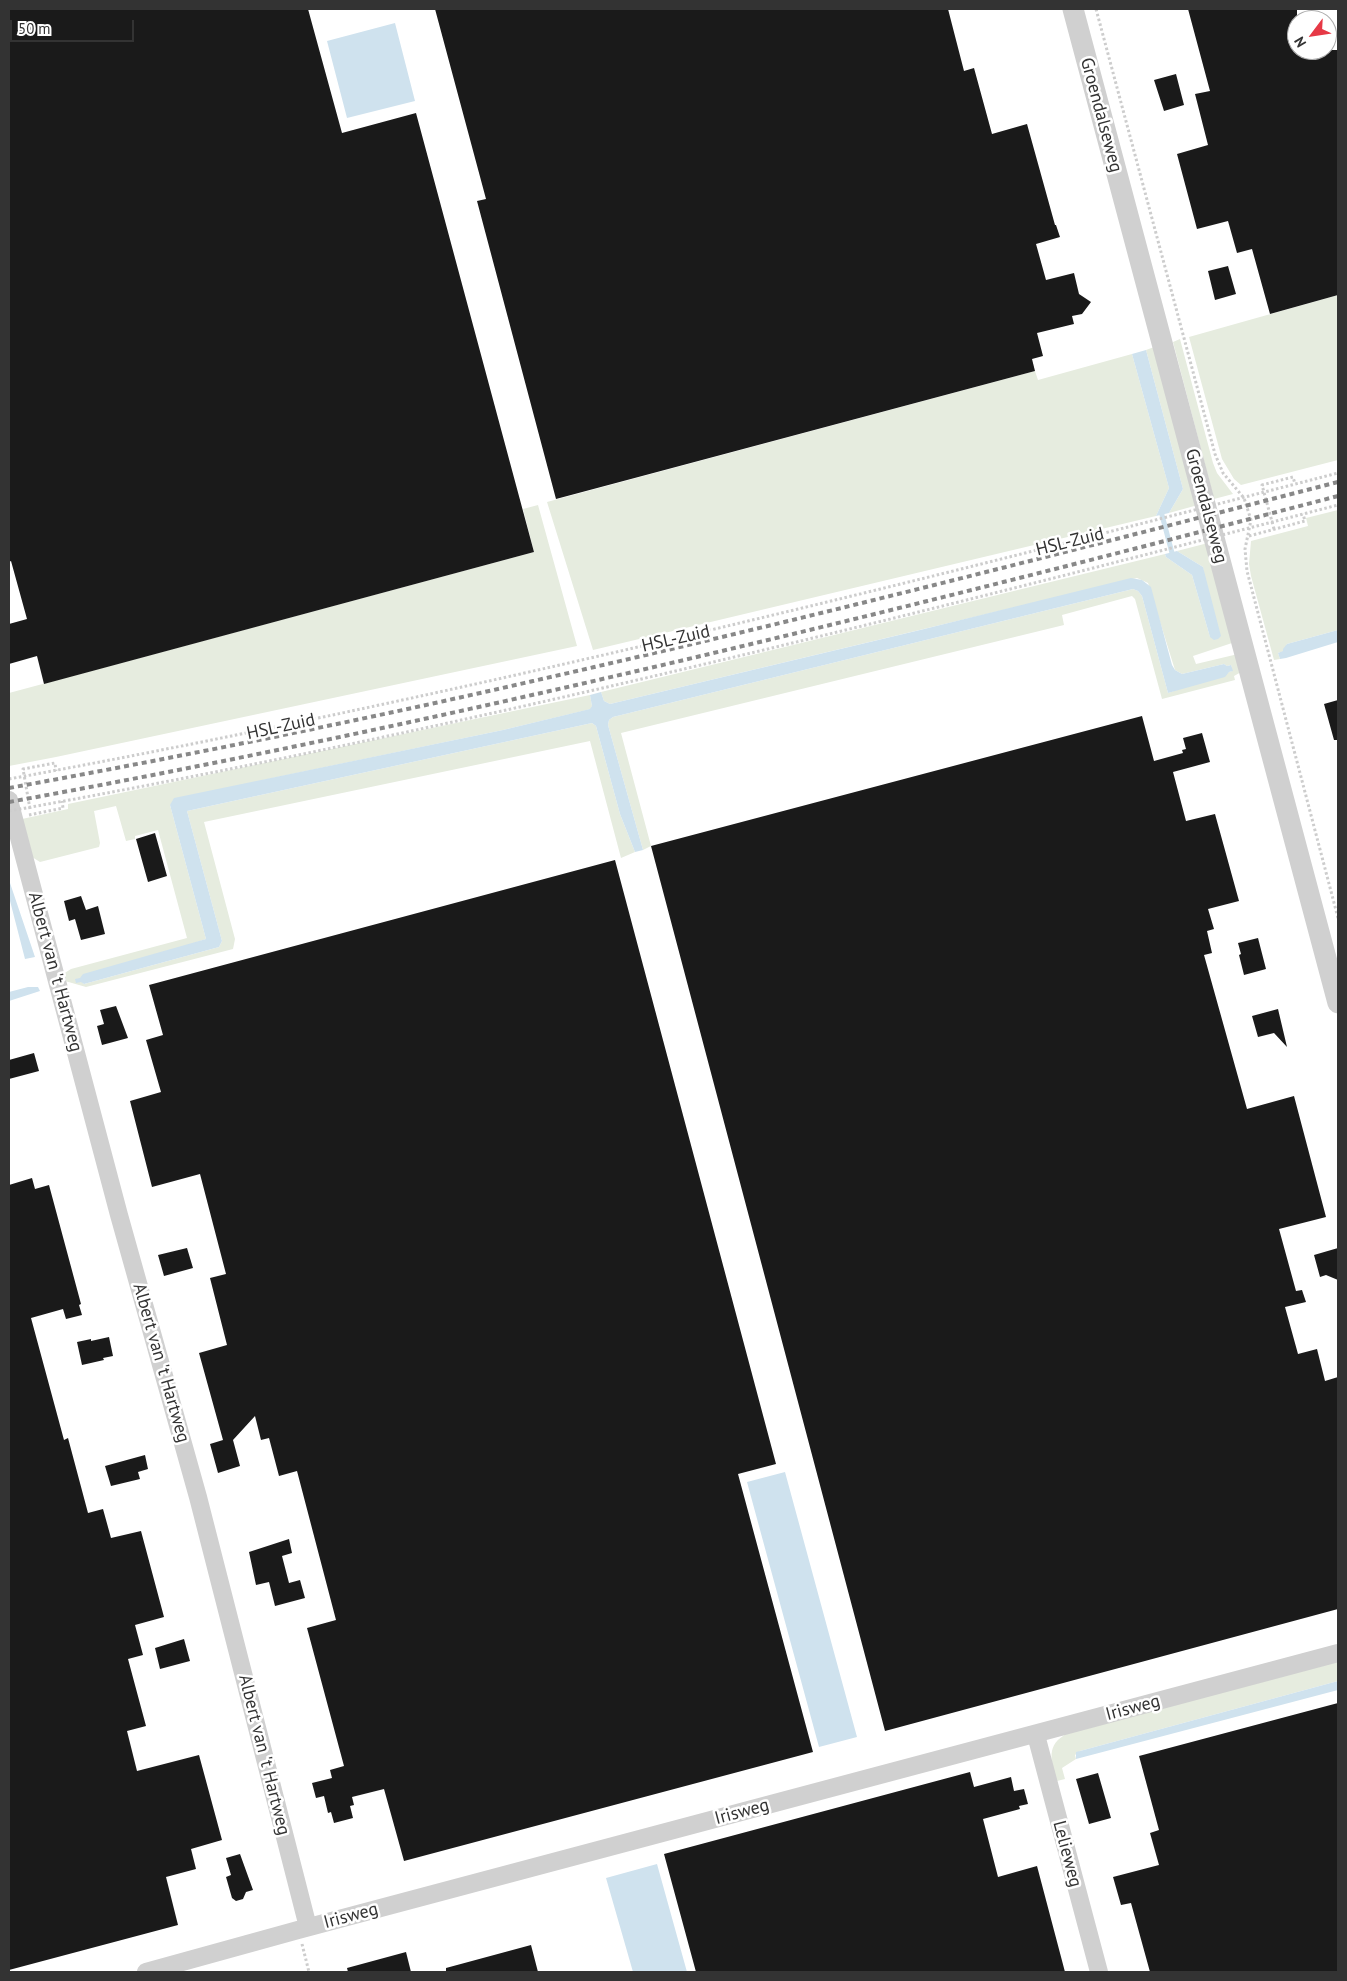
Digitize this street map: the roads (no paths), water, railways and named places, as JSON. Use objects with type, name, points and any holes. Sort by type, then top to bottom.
[{"type":"street","name":"Groendalseweg","points":[[1073,9],[1338,1003]]},
{"type":"street","name":"Albert van 't Hartweg","points":[[9,800],[119,1215],[198,1497],[303,1929]]},
{"type":"street","name":"Irisweg","points":[[146,1972],[1338,1653]]},
{"type":"street","name":"Lelieweg","points":[[1036,1735],[1099,1972]]},
{"type":"water","points":[[395,23],[415,101],[347,118],[327,41]]},
{"type":"water","points":[[1146,350],[1183,489],[1169,513],[1156,516],[1169,488],[1132,354]]},
{"type":"water","points":[[1177,551],[1203,567],[1221,636],[1218,639],[1214,640],[1210,637],[1192,575],[1166,557],[1165,554]]},
{"type":"water","points":[[1131,578],[1142,580],[1151,587],[1175,670],[1182,674],[1224,664],[1227,666],[1231,665],[1233,671],[1229,672],[1225,677],[1168,693],[1142,596],[1133,589],[613,717],[609,720],[608,725],[643,850],[635,852],[620,814],[596,726],[592,723],[187,811],[222,941],[219,947],[84,984],[81,982],[76,983],[75,979],[80,978],[83,974],[206,939],[170,805],[174,798],[503,730],[590,709],[592,706],[590,695],[601,692],[604,701],[610,704]]},
{"type":"water","points":[[1338,630],[1338,642],[1280,659],[1278,653],[1283,651],[1287,644]]},
{"type":"water","points":[[9,880],[35,957],[25,959],[9,897]]},
{"type":"water","points":[[28,987],[38,987],[40,991],[9,1001],[9,992]]},
{"type":"water","points":[[785,1472],[857,1737],[819,1747],[747,1482]]},
{"type":"water","points":[[1338,1681],[1338,1690],[1076,1759],[1076,1752]]},
{"type":"water","points":[[657,1864],[687,1972],[633,1972],[606,1878]]},
{"type":"waterway","points":[[1162,515],[1172,553]]},
{"type":"railway","points":[[9,788],[337,724],[634,658],[1338,482]]},
{"type":"railway","points":[[9,802],[344,736],[676,662],[1008,581],[1338,496]]}]
